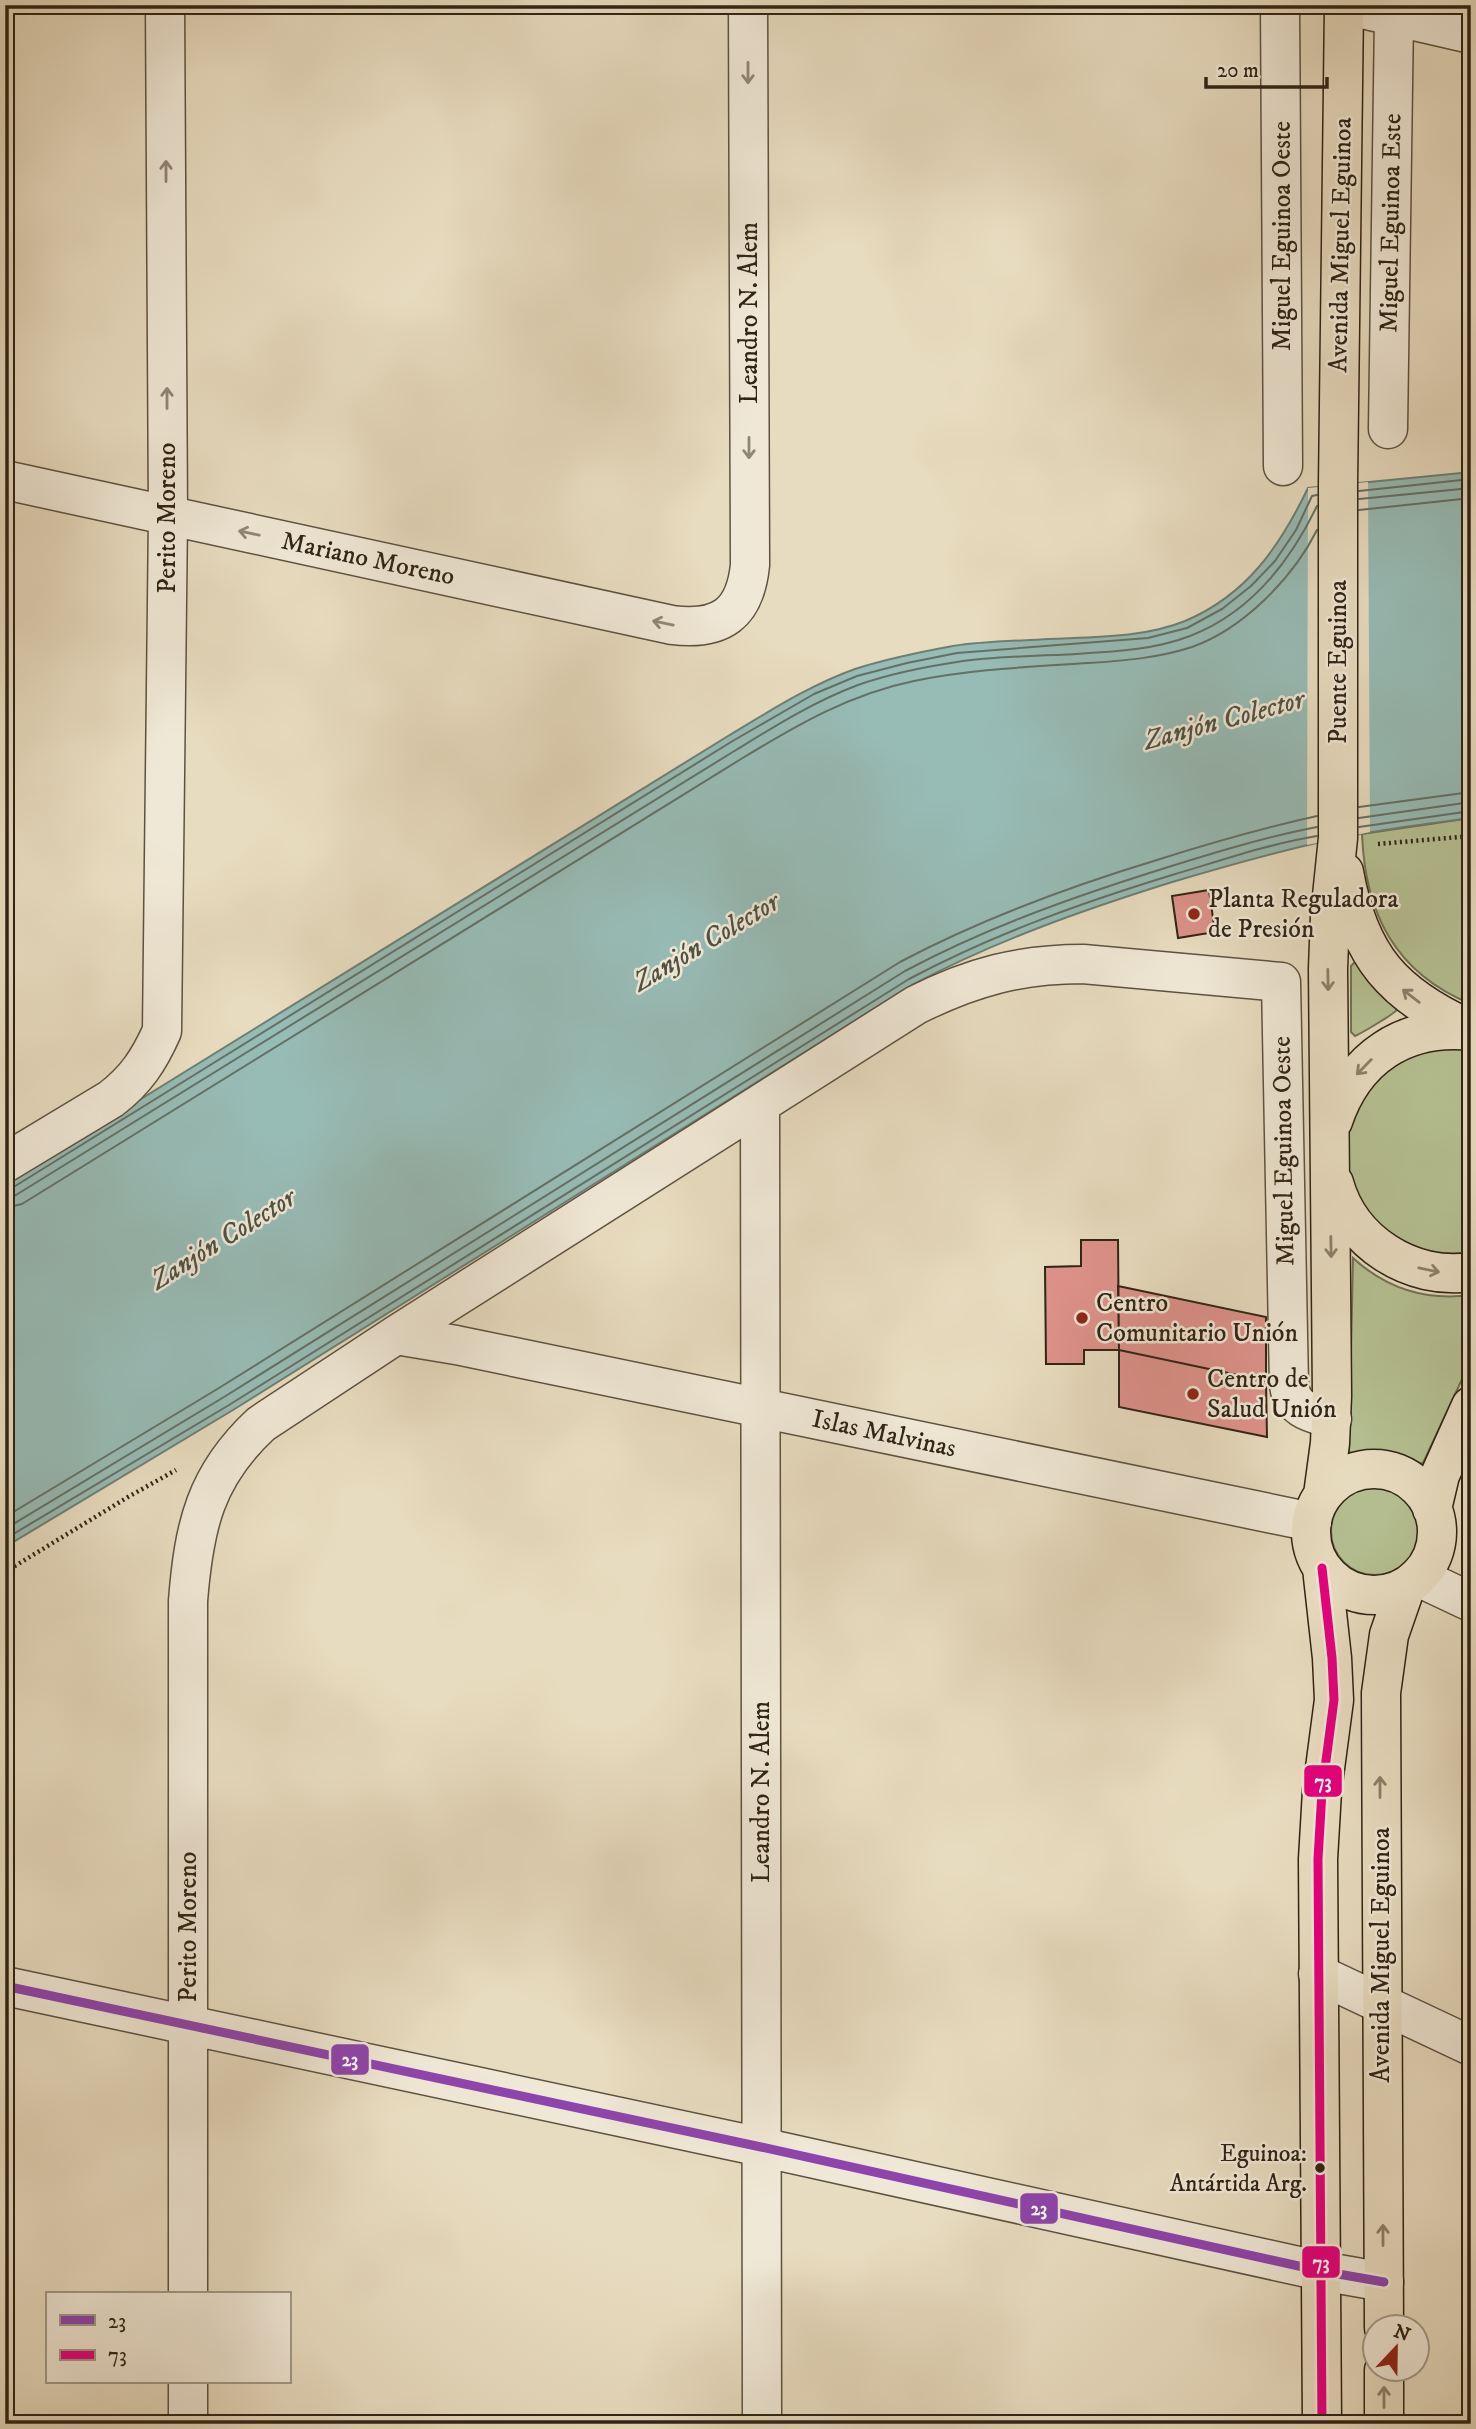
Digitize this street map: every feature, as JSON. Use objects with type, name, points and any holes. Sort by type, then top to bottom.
[{"type":"main road","name":"Avenida Miguel Eguinoa","points":[[1338,485],[1344,5]]},
{"type":"main road","name":"Puente Eguinoa","points":[[1338,485],[1354,841]]},
{"type":"main road","points":[[1354,841],[1353,912],[1372,956],[1394,981],[1421,1004],[1471,1030]]},
{"type":"main road","points":[[1322,2424],[1319,1835],[1334,1700],[1322,1568],[1311,1538],[1332,1419],[1328,949],[1354,841]]},
{"type":"main road","points":[[1471,1030],[1423,1032],[1379,1053],[1346,1090],[1333,1121],[1330,1145],[1331,1172],[1343,1206],[1352,1222],[1377,1248],[1408,1265],[1426,1270],[1444,1273],[1471,1272]]},
{"type":"main road","name":"Avenida Miguel Eguinoa","points":[[1384,2314],[1381,1674],[1388,1635],[1412,1581],[1427,1566],[1437,1538],[1432,1509],[1440,1475],[1471,1406]]},
{"type":"main road","points":[[1317,1508],[1340,1480],[1360,1471],[1389,1471],[1403,1476],[1415,1485],[1432,1509]]},
{"type":"main road","points":[[1322,1568],[1339,1584],[1360,1593],[1391,1593],[1412,1581]]},
{"type":"main road","points":[[1384,2384],[1384,2424]]},
{"type":"street","name":"Perito Moreno","points":[[5,1163],[111,1099],[126,1087],[139,1075],[162,1031],[168,516],[165,5]]},
{"type":"street","name":"Leandro N. Alem","points":[[729,615],[745,593],[750,565],[748,5]]},
{"type":"street","name":"Miguel Eguinoa Oeste","points":[[1280,5],[1283,466]]},
{"type":"street","points":[[1344,5],[1471,34]]},
{"type":"street","name":"Miguel Eguinoa Este","points":[[1388,429],[1394,17]]},
{"type":"street","name":"Mariano Moreno","points":[[5,480],[672,625],[703,626],[718,622],[729,615]]},
{"type":"street","name":"Perito Moreno","points":[[188,2292],[188,1601],[195,1543],[202,1514],[212,1485],[243,1441],[271,1416],[760,1104],[916,1005],[966,982],[1023,967],[1083,964],[1281,982]]},
{"type":"street","name":"Miguel Eguinoa Oeste","points":[[1281,982],[1289,1385],[1296,1405],[1305,1411],[1332,1419]]},
{"type":"street","name":"Leandro N. Alem","points":[[760,1104],[762,2424]]},
{"type":"street","name":"Islas Malvinas","points":[[397,1335],[760,1408],[1317,1508]]},
{"type":"street","points":[[1412,1581],[1471,1602]]},
{"type":"street","points":[[1318,1974],[1471,2046]]},
{"type":"street","points":[[5,1986],[761,2147],[1321,2271],[1384,2282]]},
{"type":"street","points":[[188,2384],[188,2424]]},
{"type":"path","points":[[1354,841],[1471,836]]},
{"type":"path","points":[[5,1572],[182,1466]]},
{"type":"green space","points":[[1471,818],[1471,1004],[1422,975],[1389,937],[1370,890],[1364,863],[1362,834]]},
{"type":"green space","points":[[1356,961],[1398,1009],[1355,1036],[1351,1032],[1351,966]]},
{"type":"green space","points":[[1471,1047],[1471,1252],[1443,1253],[1417,1247],[1394,1236],[1374,1219],[1359,1198],[1349,1174],[1346,1148],[1354,1114],[1372,1085],[1388,1068],[1413,1054]]},
{"type":"green space","points":[[1353,1258],[1379,1278],[1408,1290],[1438,1296],[1471,1295],[1471,1360],[1423,1463],[1413,1463],[1383,1453],[1349,1452]]},
{"type":"green space","points":[[1366,1487],[1384,1487],[1400,1494],[1412,1506],[1419,1522],[1419,1540],[1412,1556],[1400,1568],[1384,1575],[1366,1575],[1350,1568],[1338,1556],[1331,1540],[1331,1522],[1338,1506],[1350,1494]]},
{"type":"water","name":"Zanjón Colector","points":[[1471,472],[1471,818],[1336,839],[1216,869],[1070,916],[943,969],[912,985],[233,1410],[5,1547],[5,1183],[728,736],[790,699],[838,675],[867,665],[953,646],[1118,636],[1169,627],[1207,610],[1244,583],[1286,530],[1308,488]]},
{"type":"pier","points":[[1368,482],[1370,832],[1307,845],[1308,488]]},
{"type":"building","name":"Planta Reguladora de Presión","points":[[1209,890],[1215,932],[1178,938],[1172,896]]},
{"type":"building","name":"Centro Comunitario Unión","points":[[1081,1240],[1118,1240],[1119,1350],[1084,1350],[1084,1364],[1046,1364],[1045,1267],[1081,1266]]},
{"type":"building","points":[[1118,1286],[1266,1317],[1266,1381],[1119,1350]]},
{"type":"building","name":"Centro de Salud Unión","points":[[1119,1350],[1266,1381],[1267,1437],[1119,1407]]},
{"type":"transit line","name":"73","points":[[1322,1568],[1334,1700],[1322,1791],[1318,1859],[1322,2424]]},
{"type":"transit line","name":"23","points":[[5,1986],[761,2147],[1321,2271],[1384,2282]]},
{"type":"place","name":"Planta Reguladora de Presión","points":[[1194,914]]},
{"type":"place","name":"Centro Comunitario Unión","points":[[1082,1318]]},
{"type":"place","name":"Centro de Salud Unión","points":[[1193,1394]]},
{"type":"place","name":"Eguinoa: Antártida Arg.","points":[[1320,2168]]}]
